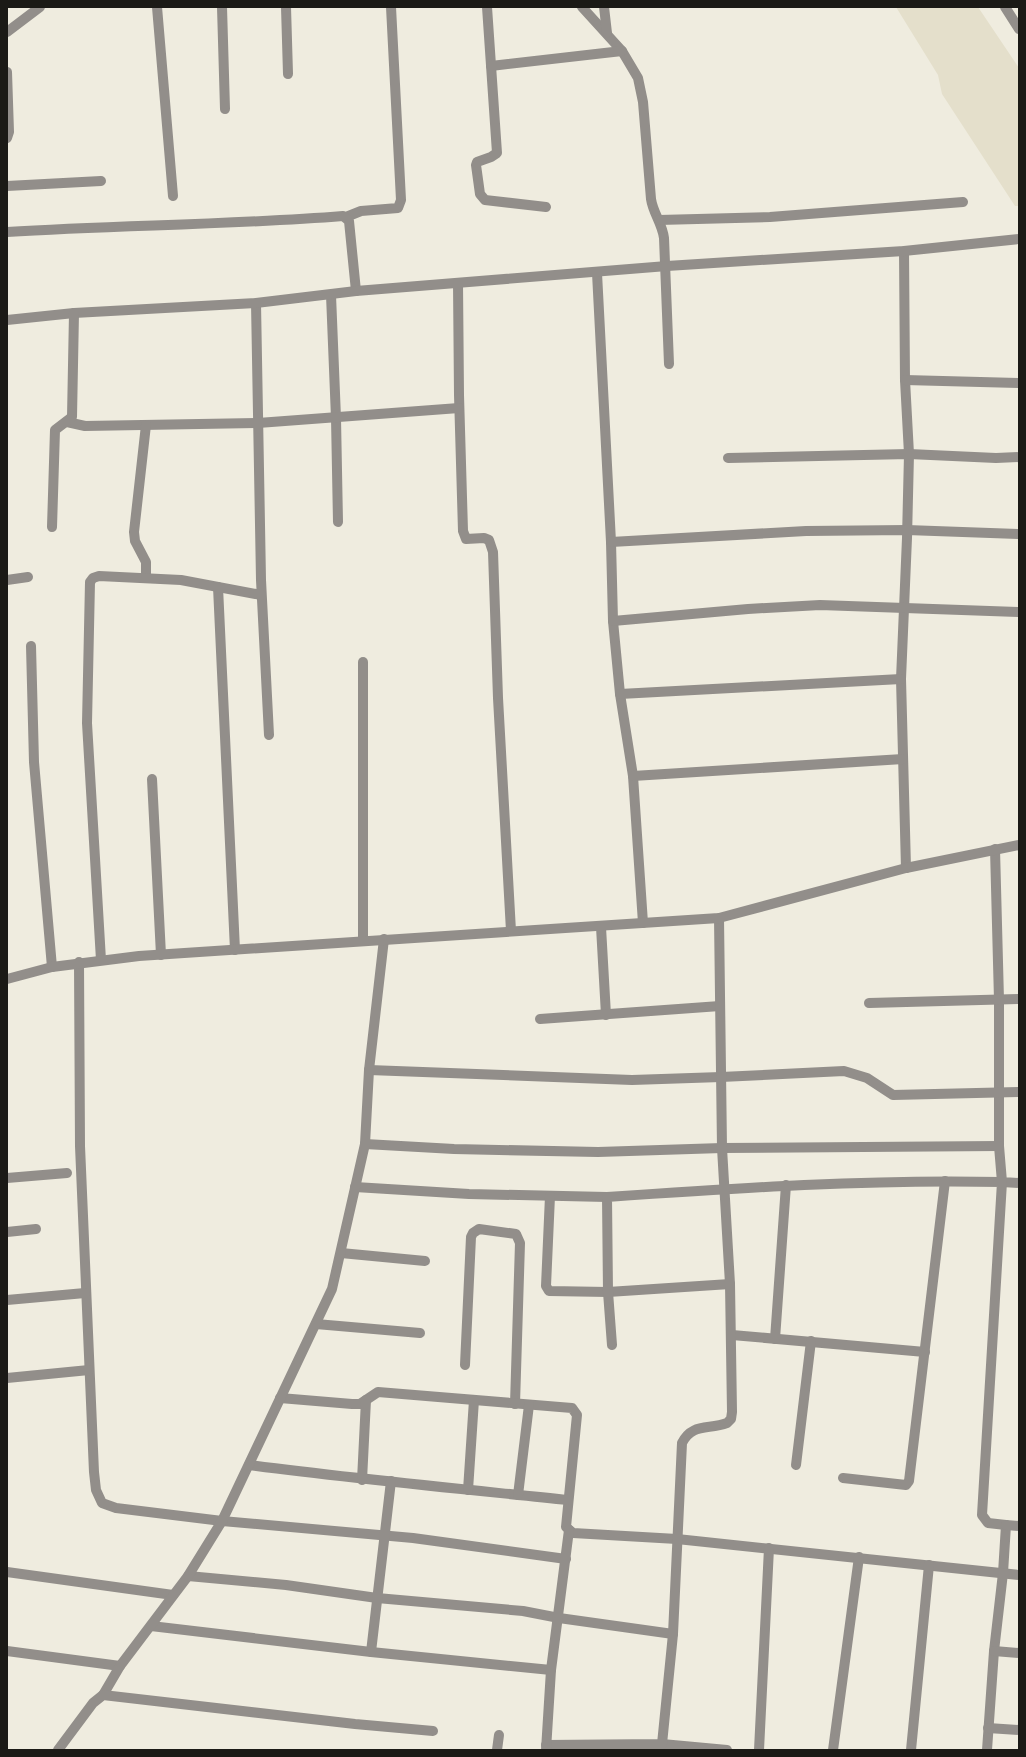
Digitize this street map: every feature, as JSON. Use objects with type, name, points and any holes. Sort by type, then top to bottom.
[{"type":"street","points":[[7,32],[40,7]]},
{"type":"street","points":[[157,7],[173,196]]},
{"type":"street","points":[[222,7],[225,109]]},
{"type":"street","points":[[286,7],[288,74]]},
{"type":"street","points":[[7,232],[108,226],[272,222],[346,217],[361,211],[398,208],[401,200],[391,7]]},
{"type":"street","points":[[488,7],[496,153],[491,157],[477,162],[476,165],[480,194],[485,200],[546,207]]},
{"type":"street","points":[[582,7],[607,32],[622,51],[638,78],[641,91],[651,199],[653,211],[659,220],[664,238],[667,266],[669,364]]},
{"type":"street","points":[[604,7],[607,32]]},
{"type":"street","points":[[1005,7],[1019,29]]},
{"type":"street","points":[[491,66],[622,51]]},
{"type":"street","points":[[7,72],[9,132],[7,138]]},
{"type":"street","points":[[7,186],[101,182]]},
{"type":"street","points":[[659,220],[770,217],[963,202]]},
{"type":"street","points":[[346,217],[349,220],[356,291]]},
{"type":"street","points":[[7,320],[74,313],[256,304],[356,291],[598,273],[667,266],[904,251],[1019,239]]},
{"type":"street","points":[[904,251],[905,380],[909,454],[901,679],[906,868]]},
{"type":"street","points":[[598,273],[611,542],[613,621],[620,694],[633,776],[643,923]]},
{"type":"street","points":[[458,283],[459,408],[464,534],[466,539],[470,540],[484,538],[489,540],[493,552],[498,698],[505,797],[511,931]]},
{"type":"street","points":[[330,295],[336,418],[338,522]]},
{"type":"street","points":[[256,304],[261,595],[269,735]]},
{"type":"street","points":[[52,527],[55,430],[58,426],[67,422],[72,417],[74,313]]},
{"type":"street","points":[[905,380],[1019,383]]},
{"type":"street","points":[[67,422],[85,426],[258,423],[459,408]]},
{"type":"street","points":[[146,425],[134,532],[135,541],[146,562],[146,578]]},
{"type":"street","points":[[728,458],[909,454],[996,458],[1019,457]]},
{"type":"street","points":[[611,542],[806,531],[907,530],[1019,534]]},
{"type":"street","points":[[101,960],[87,723],[90,582],[93,578],[100,576],[181,580],[261,595]]},
{"type":"street","points":[[7,580],[28,577]]},
{"type":"street","points":[[218,587],[235,950]]},
{"type":"street","points":[[613,621],[748,609],[820,605],[1019,612]]},
{"type":"street","points":[[31,646],[34,762],[52,966]]},
{"type":"street","points":[[363,662],[363,940]]},
{"type":"street","points":[[620,694],[901,679]]},
{"type":"street","points":[[633,776],[903,759]]},
{"type":"street","points":[[152,779],[161,955]]},
{"type":"street","points":[[7,979],[52,966],[101,960],[363,940],[601,927],[719,918],[906,868],[1019,845]]},
{"type":"street","points":[[996,849],[999,1000],[998,1093],[999,1146],[1002,1182],[982,1518],[988,1523],[1019,1526]]},
{"type":"street","points":[[662,1744],[673,1634],[682,1443],[688,1433],[693,1430],[727,1423],[731,1419],[732,1412],[732,1335],[722,1148],[719,918]]},
{"type":"street","points":[[601,927],[606,1015]]},
{"type":"street","points":[[58,1750],[93,1703],[103,1695],[120,1666],[151,1626],[172,1595],[188,1576],[222,1521],[332,1289],[365,1144],[369,1070],[384,939]]},
{"type":"street","points":[[79,962],[80,1146],[85,1293],[94,1472],[96,1490],[102,1502],[116,1508],[222,1521],[384,1536],[566,1559]]},
{"type":"street","points":[[869,1003],[1019,999]]},
{"type":"street","points":[[540,1019],[720,1006]]},
{"type":"street","points":[[369,1070],[632,1080],[844,1071],[867,1078],[893,1095],[1019,1092]]},
{"type":"street","points":[[365,1144],[454,1149],[598,1152],[722,1148],[999,1146]]},
{"type":"street","points":[[7,1178],[67,1173]]},
{"type":"street","points":[[355,1186],[469,1194],[607,1198],[786,1185],[945,1181],[1019,1183]]},
{"type":"street","points":[[843,1478],[906,1485],[909,1481],[945,1181]]},
{"type":"street","points":[[775,1339],[786,1185]]},
{"type":"street","points":[[550,1196],[547,1289],[551,1292],[608,1292],[730,1284]]},
{"type":"street","points":[[607,1198],[608,1292],[612,1345]]},
{"type":"street","points":[[7,1232],[36,1229]]},
{"type":"street","points":[[465,1365],[471,1237],[479,1229],[516,1234],[520,1238],[520,1243],[515,1404]]},
{"type":"street","points":[[341,1253],[425,1261]]},
{"type":"street","points":[[7,1300],[85,1293]]},
{"type":"street","points":[[316,1324],[420,1333]]},
{"type":"street","points":[[732,1335],[925,1352]]},
{"type":"street","points":[[796,1465],[811,1341]]},
{"type":"street","points":[[7,1378],[89,1370]]},
{"type":"street","points":[[280,1398],[360,1404],[378,1392],[572,1408],[576,1411],[577,1418],[566,1527],[578,1534],[677,1539],[859,1556],[1019,1575]]},
{"type":"street","points":[[362,1480],[366,1400]]},
{"type":"street","points":[[468,1490],[474,1400]]},
{"type":"street","points":[[518,1495],[529,1405]]},
{"type":"street","points":[[249,1465],[362,1480],[391,1481],[568,1500]]},
{"type":"street","points":[[371,1652],[391,1481]]},
{"type":"street","points":[[986,1750],[994,1651],[1004,1573],[1006,1525]]},
{"type":"street","points":[[569,1530],[559,1618],[551,1670],[546,1748],[662,1744],[727,1750]]},
{"type":"street","points":[[759,1750],[769,1548]]},
{"type":"street","points":[[833,1750],[859,1556]]},
{"type":"street","points":[[911,1750],[929,1565]]},
{"type":"street","points":[[7,1572],[172,1595]]},
{"type":"street","points":[[188,1576],[286,1585],[377,1598],[523,1611],[559,1618],[673,1634]]},
{"type":"street","points":[[151,1626],[371,1652],[551,1670]]},
{"type":"street","points":[[7,1651],[120,1666]]},
{"type":"street","points":[[994,1651],[1019,1653]]},
{"type":"street","points":[[103,1695],[347,1724],[433,1731]]},
{"type":"street","points":[[988,1728],[1019,1730]]},
{"type":"street","points":[[497,1750],[499,1735]]},
{"type":"shaded area","points":[[896,7],[978,7],[1019,68],[1019,206],[1015,206],[942,94],[938,75]]}]
